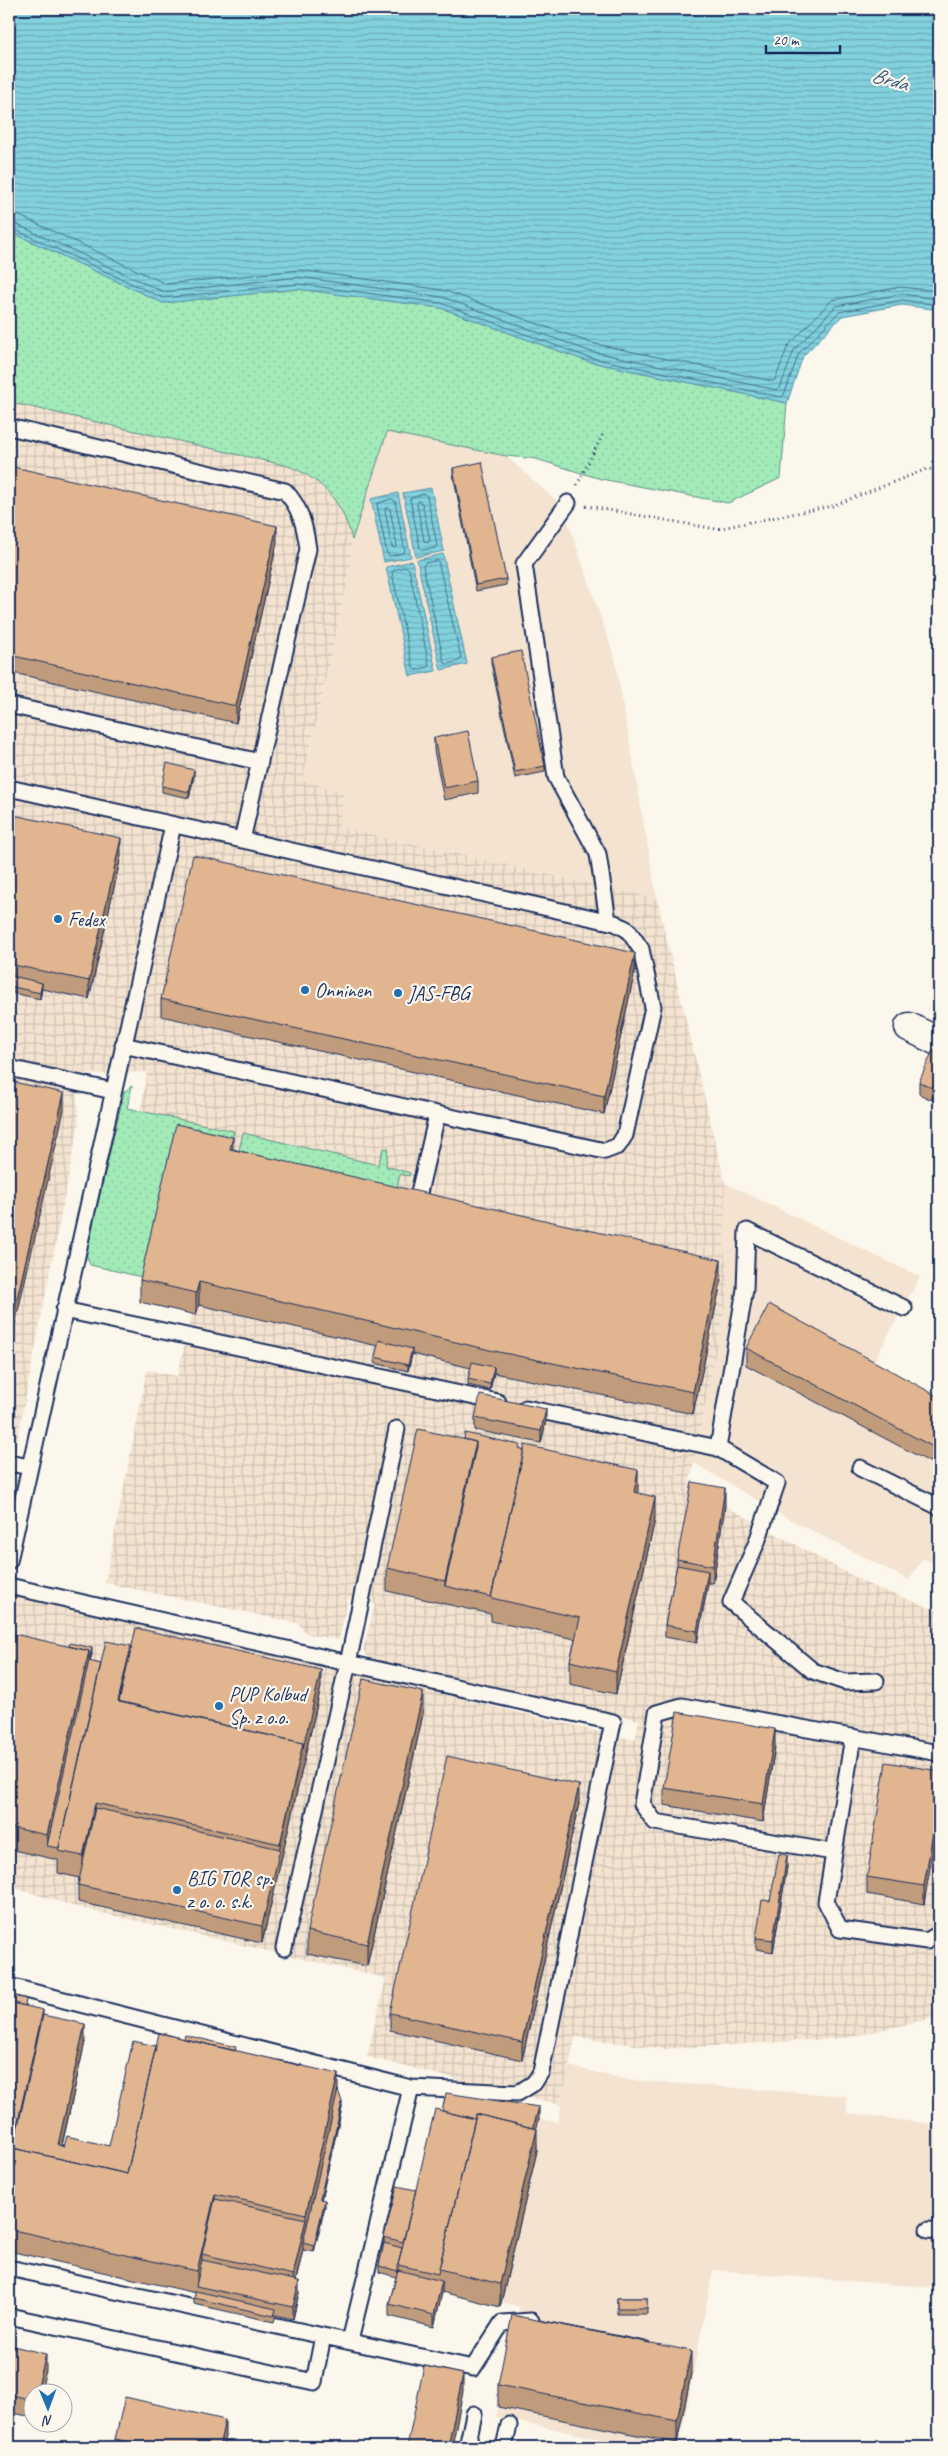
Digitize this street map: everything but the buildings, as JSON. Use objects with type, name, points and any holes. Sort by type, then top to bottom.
[{"type":"street","points":[[909,1026],[939,1042]]},
{"type":"lane","points":[[9,427],[285,491],[294,502],[304,526],[308,549],[242,840]]},
{"type":"lane","points":[[568,503],[524,564],[556,777],[598,854],[608,922]]},
{"type":"lane","points":[[9,705],[260,762]]},
{"type":"lane","points":[[9,788],[608,922],[628,930],[641,949],[654,1007],[625,1135],[618,1146],[604,1151],[123,1045]]},
{"type":"lane","points":[[9,1561],[173,824]]},
{"type":"lane","points":[[9,1068],[113,1092]]},
{"type":"lane","points":[[418,1197],[437,1115]]},
{"type":"lane","points":[[718,1448],[745,1290],[747,1231],[904,1308]]},
{"type":"lane","points":[[64,1310],[718,1448],[777,1483],[757,1542],[731,1602],[813,1672],[845,1682],[876,1682]]},
{"type":"lane","points":[[284,1948],[348,1663],[397,1429]]},
{"type":"lane","points":[[9,1462],[30,1467]]},
{"type":"lane","points":[[860,1468],[939,1507]]},
{"type":"lane","points":[[9,1586],[613,1722],[541,2072],[534,2083],[518,2094],[412,2088],[9,1986]]},
{"type":"lane","points":[[833,1852],[655,1822],[642,1804],[657,1713],[682,1706],[939,1753]]},
{"type":"lane","points":[[853,1737],[826,1902],[840,1929],[926,1942],[939,1934]]},
{"type":"lane","points":[[350,2341],[412,2088]]},
{"type":"lane","points":[[9,2268],[472,2368],[502,2323],[524,2320],[542,2323]]},
{"type":"lane","points":[[9,2316],[314,2382],[323,2336]]},
{"type":"lane","points":[[468,2447],[474,2414]]},
{"type":"lane","points":[[504,2447],[509,2425]]},
{"type":"path","points":[[604,432],[568,503],[716,529],[832,506],[927,469],[939,470]]},
{"type":"shaded area","points":[[9,402],[288,466],[319,482],[333,495],[348,524],[352,540],[351,564],[303,781],[344,792],[339,827],[657,899],[725,1183],[724,1246],[729,1288],[689,1486],[867,1584],[939,1611],[939,2017],[846,2038],[664,2049],[575,2037],[561,2105],[367,2057],[386,1978],[76,1907],[9,1886],[9,1606],[11,1596],[335,1669],[635,1740],[639,1720],[370,1659],[363,1650],[375,1604],[348,1598],[339,1640],[307,1634],[298,1623],[105,1583],[147,1370],[177,1376],[192,1314],[140,1302],[146,1278],[100,1267],[140,1114],[147,1072],[75,1075],[79,1122],[9,1482]]},
{"type":"shaded area","points":[[386,432],[506,456],[563,507],[615,659],[657,899],[339,827],[303,782],[351,564],[352,540]]},
{"type":"shaded area","points":[[725,1183],[920,1277],[867,1374],[939,1414],[939,1567],[923,1558],[909,1580],[789,1519],[694,1463],[729,1288],[724,1246]]},
{"type":"shaded area","points":[[569,2066],[628,2080],[846,2096],[847,2113],[939,2125],[939,2288],[713,2270],[679,2447],[639,2447],[496,2417],[520,2307],[501,2302],[531,2150],[539,2119],[558,2122]]},
{"type":"green space","points":[[9,231],[163,303],[298,289],[441,308],[586,361],[787,403],[781,478],[728,503],[601,479],[536,459],[506,456],[387,432],[352,540],[343,515],[330,494],[312,478],[288,466],[9,402]]},
{"type":"green space","points":[[132,1086],[127,1108],[234,1131],[228,1159],[146,1278],[90,1265],[86,1254],[124,1092]]},
{"type":"green space","points":[[243,1133],[378,1165],[383,1149],[388,1148],[386,1166],[410,1173],[409,1176],[400,1174],[392,1208],[234,1172]]},
{"type":"water","name":"Brda","points":[[9,9],[939,9],[939,310],[902,305],[842,316],[803,356],[787,403],[586,361],[441,308],[298,289],[163,303],[9,231]]},
{"type":"water","points":[[431,488],[444,551],[416,557],[403,493]]},
{"type":"water","points":[[398,493],[411,557],[384,562],[371,499]]},
{"type":"water","points":[[443,554],[467,664],[441,670],[417,560]]},
{"type":"water","points":[[412,561],[436,671],[410,676],[386,567]]},
{"type":"place","name":"Fedex","points":[[58,919]]},
{"type":"place","name":"Onninen","points":[[305,990]]},
{"type":"place","name":"JAS-FBG","points":[[398,993]]},
{"type":"place","name":"PUP Kolbud Sp. z o.o.","points":[[219,1706]]},
{"type":"place","name":"BIG TOR sp. z o. o. s.k.","points":[[177,1890]]}]
